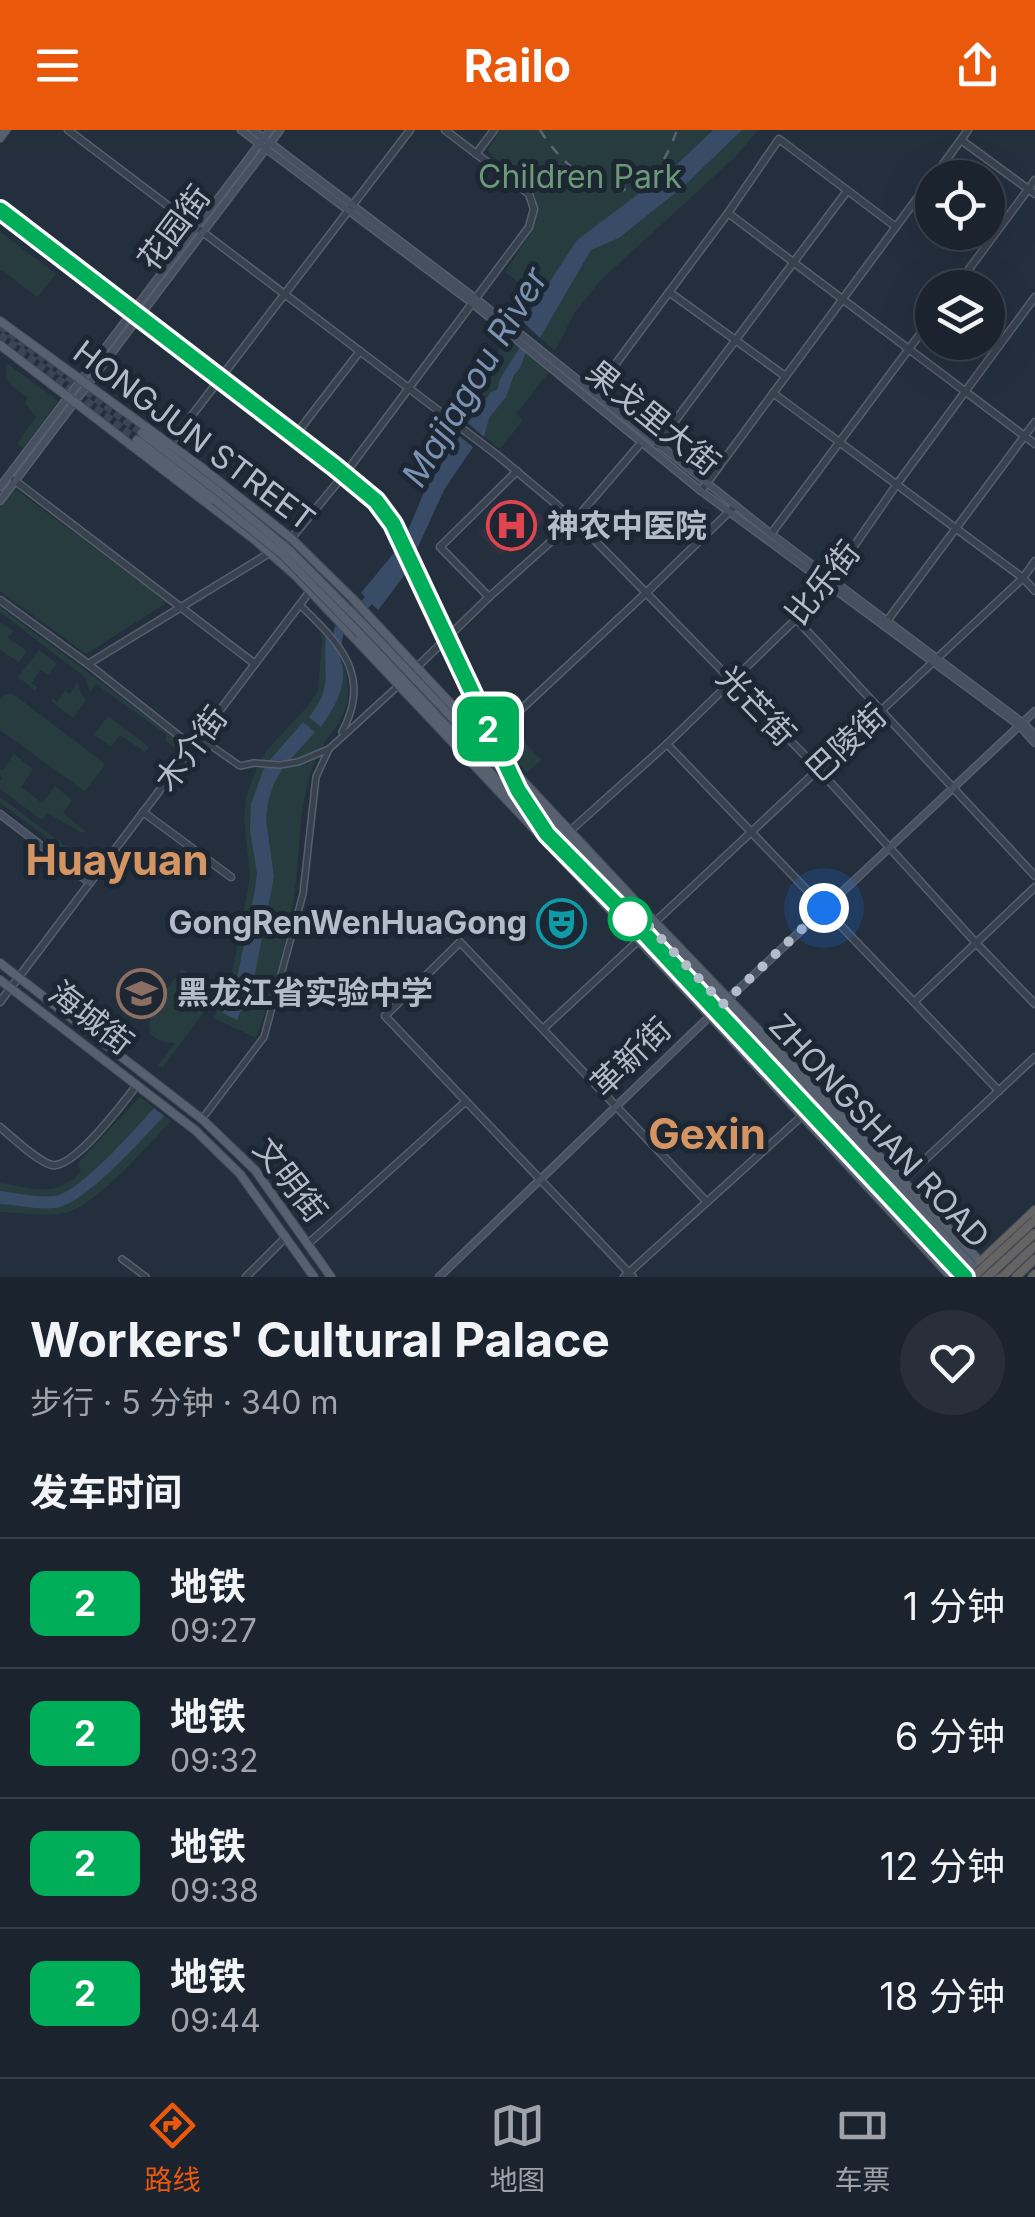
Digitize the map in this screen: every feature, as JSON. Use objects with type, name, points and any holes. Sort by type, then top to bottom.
[{"type":"highway","points":[[988,1273],[1035,1210]]},
{"type":"highway","points":[[988,1273],[1035,1220]]},
{"type":"highway","points":[[988,1273],[1035,1232]]},
{"type":"highway","points":[[974,1277],[1035,1246]]},
{"type":"highway","points":[[1016,1277],[1035,1259]]},
{"type":"main road","points":[[0,138],[6,130]]},
{"type":"main road","name":"果戈里大街","points":[[241,130],[474,301],[641,443],[704,487]]},
{"type":"main road","name":"果戈里大街","points":[[253,130],[265,144]]},
{"type":"main road","points":[[265,144],[270,130]]},
{"type":"main road","points":[[265,144],[280,130]]},
{"type":"main road","name":"花园街","points":[[12,478],[265,144]]},
{"type":"main road","name":"HONGJUN STREET","points":[[0,320],[292,539],[328,576],[342,607]]},
{"type":"main road","name":"HONGJUN STREET","points":[[0,344],[270,553],[310,591],[342,607]]},
{"type":"main road","name":"果戈里大街","points":[[552,364],[732,509],[1021,724],[1035,739]]},
{"type":"main road","name":"HONGJUN STREET","points":[[217,496],[207,482],[139,436],[217,496],[267,530],[363,631]]},
{"type":"main road","points":[[201,467],[207,482]]},
{"type":"main road","points":[[0,487],[12,478]]},
{"type":"main road","points":[[0,501],[12,478]]},
{"type":"main road","name":"果戈里大街","points":[[732,509],[771,534],[935,660]]},
{"type":"main road","points":[[342,607],[408,676],[638,941],[712,1014],[951,1277]]},
{"type":"main road","name":"ZHONGSHAN ROAD","points":[[363,631],[988,1273]]},
{"type":"main road","points":[[408,676],[486,742],[726,1002],[988,1273]]},
{"type":"main road","name":"ZHONGSHAN ROAD","points":[[408,676],[712,1014],[964,1277]]},
{"type":"main road","name":"革新街","points":[[438,1277],[1035,711]]},
{"type":"main road","points":[[0,814],[90,883]]},
{"type":"main road","name":"海城街","points":[[0,964],[202,1120]]},
{"type":"main road","name":"海城街","points":[[0,980],[195,1130]]},
{"type":"main road","name":"文明街","points":[[202,1120],[255,1170],[331,1277]]},
{"type":"main road","name":"文明街","points":[[195,1130],[240,1174],[314,1277]]},
{"type":"street","name":"光芒街","points":[[68,130],[497,454],[575,520],[818,770],[1035,1004]]},
{"type":"street","points":[[170,444],[410,130]]},
{"type":"street","points":[[88,664],[292,539],[528,227],[534,208],[529,194],[445,130]]},
{"type":"street","points":[[476,154],[494,130]]},
{"type":"street","points":[[946,160],[968,130]]},
{"type":"street","points":[[594,394],[779,139],[896,227]]},
{"type":"street","points":[[961,140],[1032,192]]},
{"type":"street","points":[[969,270],[1032,192],[1035,180]]},
{"type":"street","points":[[656,445],[847,191]]},
{"type":"street","points":[[704,487],[915,202]]},
{"type":"street","points":[[0,206],[346,471]]},
{"type":"street","points":[[728,213],[1035,444]]},
{"type":"street","points":[[669,292],[786,376]]},
{"type":"street","name":"比乐街","points":[[570,831],[668,744],[829,582],[1035,297]]},
{"type":"street","points":[[771,534],[915,341]]},
{"type":"street","points":[[297,433],[360,350]]},
{"type":"street","points":[[773,393],[1035,591]]},
{"type":"street","points":[[887,621],[1035,422]]},
{"type":"street","points":[[200,738],[240,766],[280,765],[307,759],[329,748],[575,520],[641,443]]},
{"type":"street","points":[[489,598],[440,547],[518,471]]},
{"type":"street","points":[[12,478],[256,664]]},
{"type":"street","points":[[486,742],[732,509]]},
{"type":"street","name":"巴陵街","points":[[654,922],[1022,578],[1035,561]]},
{"type":"street","name":"木介街","points":[[0,1002],[310,591]]},
{"type":"street","points":[[0,600],[193,747]]},
{"type":"street","points":[[202,1120],[264,1037],[304,894],[316,777],[329,748],[344,730],[354,698],[348,661],[335,639],[300,605]]},
{"type":"street","points":[[796,619],[1035,876]]},
{"type":"street","points":[[668,744],[998,1091]]},
{"type":"street","points":[[144,812],[231,877]]},
{"type":"street","points":[[914,1002],[1035,887]]},
{"type":"street","points":[[543,1029],[638,941]]},
{"type":"street","points":[[706,1202],[460,942],[385,1016],[629,1275],[802,1116]]},
{"type":"street","points":[[902,1181],[1035,1057]]},
{"type":"street","points":[[0,1127],[48,1164],[62,1164],[70,1161],[103,1127],[138,1085]]},
{"type":"street","points":[[308,1244],[465,1102]]},
{"type":"street","points":[[246,1277],[286,1237]]},
{"type":"street","points":[[122,1259],[146,1277]]},
{"type":"shaded area","name":"神农中医院","points":[[514,498],[547,519],[500,556],[478,533]]},
{"type":"green space","name":"Children Park","points":[[500,130],[713,130],[674,167],[577,240],[539,298],[505,272],[527,239],[536,203],[524,180],[487,150]]},
{"type":"green space","points":[[742,130],[758,130],[738,154],[602,279],[575,312],[557,347],[554,350],[540,338],[591,250],[619,238],[684,186]]},
{"type":"green space","points":[[0,232],[56,274],[37,297],[0,272]]},
{"type":"green space","points":[[505,341],[513,342],[550,371],[516,414],[523,420],[500,449],[452,410]]},
{"type":"green space","points":[[8,364],[58,401],[23,448],[17,444],[36,417],[25,403],[28,398],[8,379]]},
{"type":"green space","points":[[15,489],[168,602],[86,654],[0,591],[0,508]]},
{"type":"green space","points":[[0,607],[185,745],[181,752],[165,740],[167,735],[96,684],[90,692],[86,678],[0,612]]},
{"type":"green space","points":[[0,622],[13,631],[8,638],[27,651],[19,662],[0,650]]},
{"type":"green space","points":[[320,632],[342,659],[348,684],[347,702],[310,775],[288,928],[256,1038],[214,1018],[232,972],[250,877],[244,818],[246,797],[267,750],[318,690]]},
{"type":"green space","points":[[39,650],[57,664],[48,675],[40,670],[32,683],[37,687],[35,690],[18,677]]},
{"type":"green space","points":[[77,682],[86,700],[73,718],[51,701],[57,702],[65,691],[70,694]]},
{"type":"green space","points":[[13,694],[103,762],[86,790],[0,730],[0,700]]},
{"type":"green space","points":[[108,716],[149,747],[145,752],[120,735],[111,746],[94,735]]},
{"type":"green space","points":[[519,736],[541,760],[527,773],[505,749]]},
{"type":"green space","points":[[14,754],[33,769],[21,787],[42,803],[55,786],[72,800],[63,813],[85,831],[82,833],[48,813],[42,820],[0,789],[0,769]]},
{"type":"green space","points":[[0,797],[92,866],[91,870],[0,803]]},
{"type":"green space","points":[[182,969],[188,973],[186,978],[202,981],[209,996],[213,992],[217,995],[162,1068],[158,1065],[175,1043],[159,1040],[151,1033],[149,1024],[159,1001]]},
{"type":"green space","points":[[140,1097],[171,1121],[106,1188],[64,1213],[0,1212],[0,1183],[43,1190],[71,1180],[81,1172],[78,1163]]},
{"type":"water","points":[[713,130],[742,130],[684,186],[619,238],[591,250],[540,338],[523,322],[577,240],[674,167]]},
{"type":"water","points":[[520,347],[526,352],[520,368],[506,397],[489,418],[484,437],[468,423],[491,392],[498,389]]},
{"type":"water","points":[[459,436],[473,447],[444,490],[406,573],[378,610],[361,593],[403,542],[425,490]]},
{"type":"water","points":[[326,636],[341,659],[343,682],[321,727],[309,717],[325,687]]},
{"type":"water","points":[[303,722],[315,732],[290,760],[269,761]]},
{"type":"water","points":[[264,768],[283,768],[274,783],[266,819],[274,877],[254,979],[237,1020],[223,1013],[238,974],[255,889],[251,804]]},
{"type":"water","points":[[154,1108],[164,1116],[113,1169],[68,1204],[49,1208],[0,1204],[0,1191],[55,1196],[78,1184]]},
{"type":"waterway","name":"Majiagou River","points":[[335,654],[339,630],[377,592]]},
{"type":"tunnel","points":[[0,326],[142,433]]},
{"type":"tunnel","points":[[0,335],[137,440]]},
{"type":"railway","points":[[540,130],[573,168],[594,183],[618,192],[656,170],[677,130]]},
{"type":"metro line","name":"2","points":[[0,210],[376,501],[393,524],[533,816],[965,1277]]},
{"type":"place","name":"神农中医院","points":[[512,526]]},
{"type":"place","name":"GongRenWenHuaGong","points":[[562,923]]},
{"type":"place","name":"黑龙江省实验中学","points":[[142,993]]},
{"type":"district","name":"Huayuan","points":[[117,860]]},
{"type":"district","name":"Gexin","points":[[707,1134]]},
{"type":"route","points":[[630,919],[632,908],[723,1004],[824,908]]}]
